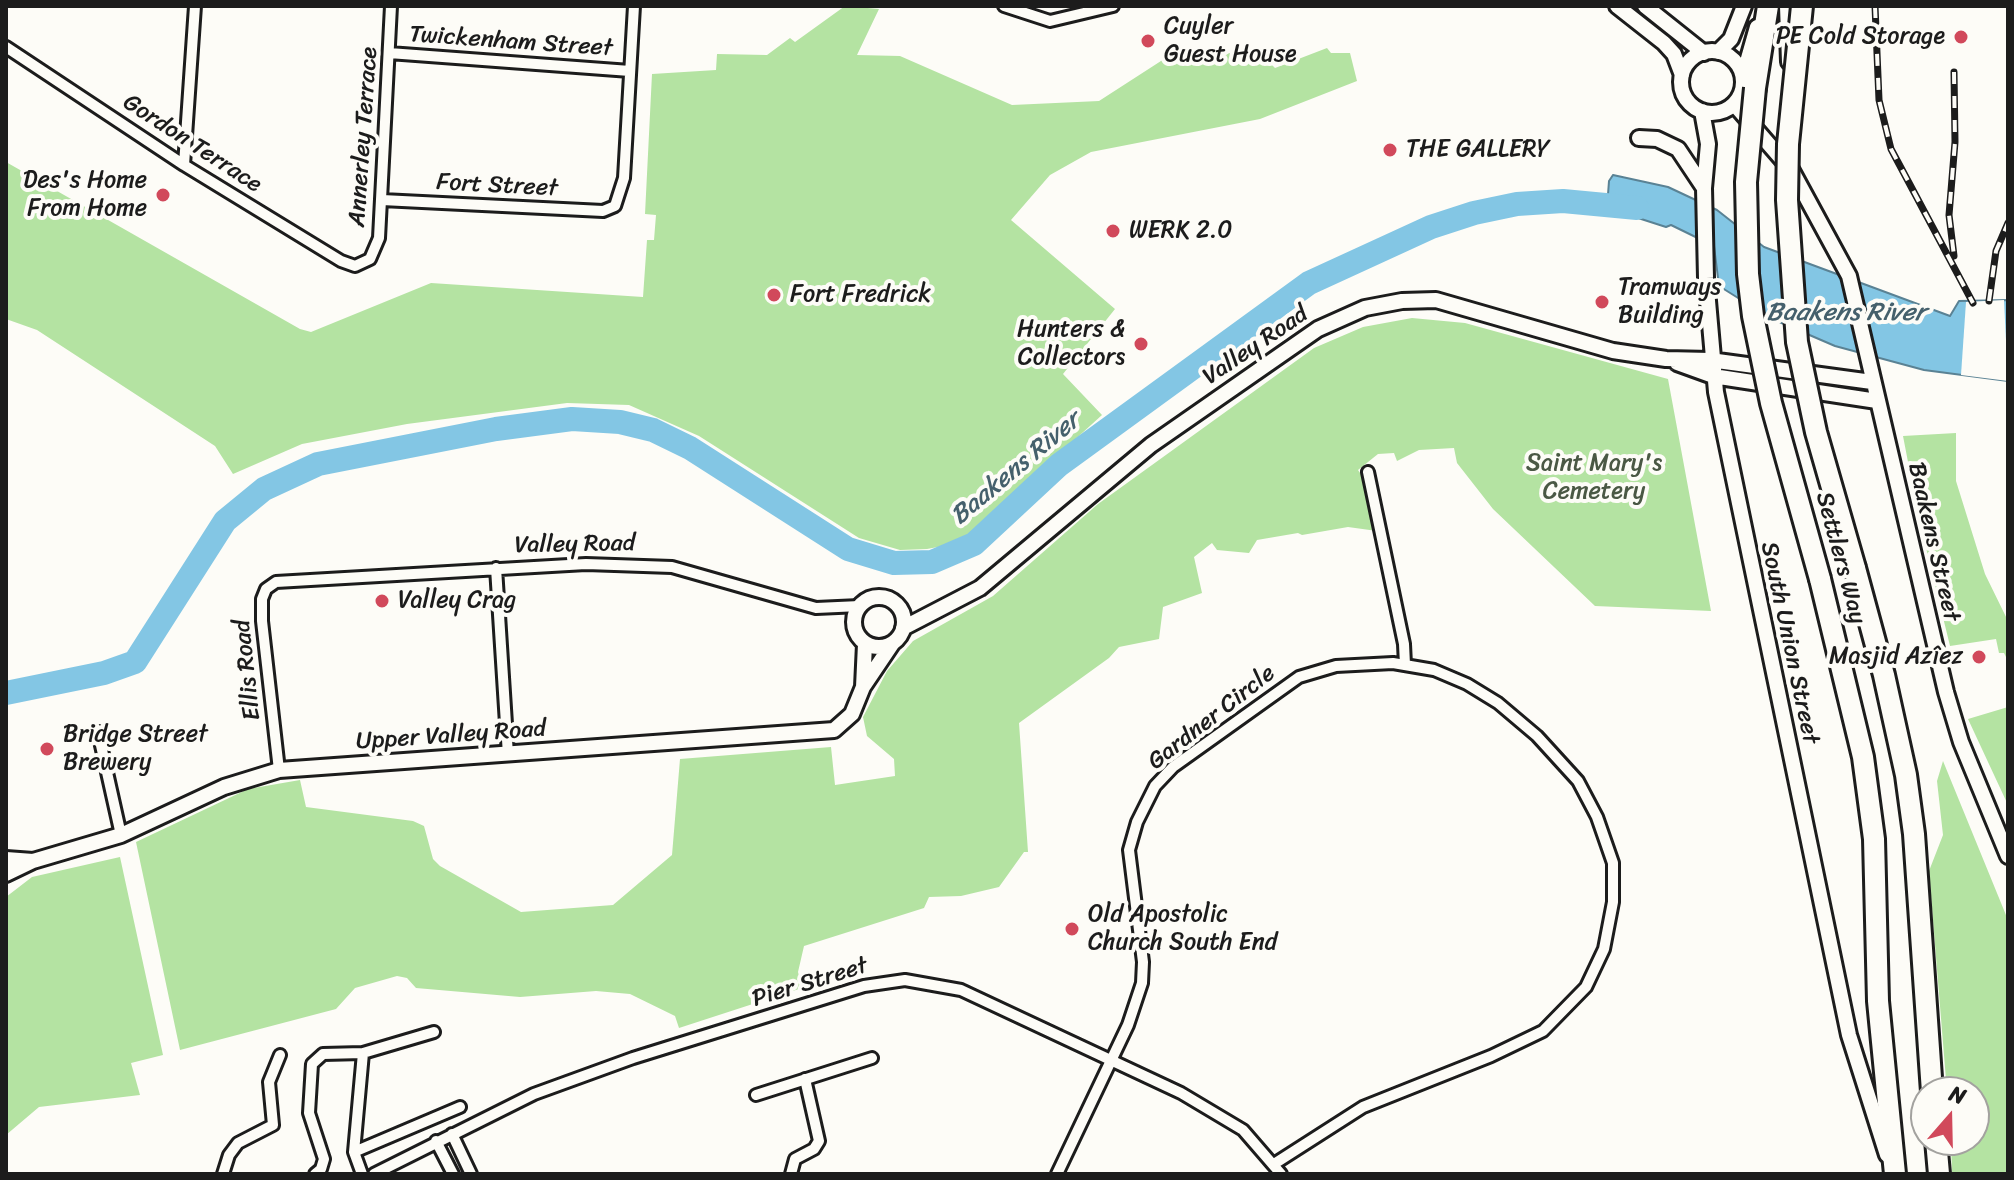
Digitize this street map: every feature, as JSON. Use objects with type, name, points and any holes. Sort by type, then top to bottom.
[{"type":"highway","name":"Settlers Way","points":[[1766,6],[1746,182],[1748,274],[1771,403],[1820,579],[1863,757],[1874,839],[1878,1001],[1894,1174]]},
{"type":"highway","name":"Settlers Way","points":[[1802,6],[1788,172],[1789,243],[1797,342],[1816,432],[1884,675],[1906,775],[1914,834],[1931,1076]]},
{"type":"street","points":[[184,165],[195,6]]},
{"type":"street","name":"Annerley Terrace","points":[[361,265],[370,259],[379,238],[391,6]]},
{"type":"street","points":[[630,71],[634,6]]},
{"type":"street","points":[[1004,6],[1050,21],[1113,6]]},
{"type":"street","points":[[1617,6],[1674,54],[1686,98],[1702,111],[1719,113],[1734,104],[1740,96],[1743,76],[1766,6]]},
{"type":"street","points":[[1645,6],[1711,52],[1734,61],[1743,76]]},
{"type":"street","points":[[1682,75],[1690,61],[1731,39],[1744,6]]},
{"type":"street","points":[[1787,6],[1792,171]]},
{"type":"street","name":"Gordon Terrace","points":[[6,47],[184,165],[341,261],[361,265]]},
{"type":"street","name":"Twickenham Street","points":[[389,53],[630,71]]},
{"type":"street","name":"Fort Street","points":[[382,200],[610,209],[622,190],[630,71]]},
{"type":"street","points":[[1734,104],[1792,171]]},
{"type":"street","name":"South Union Street","points":[[1702,111],[1708,144],[1704,194],[1710,360],[1849,1035],[1894,1174]]},
{"type":"street","points":[[1639,138],[1657,139],[1678,149],[1704,194]]},
{"type":"street","name":"Baakens Street","points":[[1792,171],[1849,276],[1950,704],[1961,742],[2008,856]]},
{"type":"street","name":"Valley Road","points":[[903,628],[968,596],[1000,574],[1118,471],[1318,329],[1365,308],[1402,301],[1436,300],[1613,351],[1666,359],[1710,360],[1871,377]]},
{"type":"street","name":"Valley Road","points":[[1666,359],[1713,376],[1877,401]]},
{"type":"street","points":[[1368,472],[1404,644],[1405,665]]},
{"type":"street","name":"Valley Road","points":[[285,581],[586,564],[672,567],[816,608],[860,606]]},
{"type":"street","points":[[496,568],[508,755]]},
{"type":"street","name":"Ellis Road","points":[[279,770],[262,599],[266,589],[285,581]]},
{"type":"street","points":[[898,606],[903,628],[892,644],[879,648],[865,644],[854,626],[860,606],[879,597],[898,606],[930,613]]},
{"type":"street","name":"Upper Valley Road","points":[[863,687],[865,644]]},
{"type":"street","name":"Upper Valley Road","points":[[6,874],[33,861],[121,835],[224,787],[279,770],[817,734],[842,726],[852,714],[863,687],[892,644]]},
{"type":"street","name":"Gardner Circle","points":[[1057,1174],[1111,1060],[1142,983],[1143,962],[1129,850],[1137,822],[1155,786],[1198,748],[1299,677],[1336,666],[1405,665],[1445,674],[1498,703],[1537,736],[1578,781],[1597,817],[1613,863],[1613,902],[1604,949],[1586,987],[1543,1031],[1491,1056],[1363,1107],[1274,1164]]},
{"type":"street","points":[[98,732],[121,835]]},
{"type":"street","name":"Upper Valley Road","points":[[6,859],[33,861]]},
{"type":"street","name":"Pier Street","points":[[374,1174],[534,1094],[619,1063],[886,981],[922,980],[961,990],[1215,1111],[1243,1130],[1281,1174]]},
{"type":"street","points":[[315,1174],[321,1169],[324,1159],[309,1113],[312,1064],[323,1054],[363,1053],[434,1032]]},
{"type":"street","points":[[362,1174],[354,1152],[363,1053]]},
{"type":"street","points":[[223,1174],[229,1155],[238,1143],[274,1123],[269,1082],[280,1055]]},
{"type":"street","points":[[756,1095],[872,1058]]},
{"type":"street","points":[[791,1174],[795,1159],[814,1149],[819,1141],[805,1079]]},
{"type":"street","points":[[354,1152],[460,1107]]},
{"type":"street","points":[[452,1134],[471,1174]]},
{"type":"street","points":[[436,1141],[453,1174]]},
{"type":"green space","points":[[845,6],[879,9],[857,55],[900,56],[1012,105],[1099,101],[1178,50],[1210,59],[1253,46],[1275,68],[1327,48],[1331,53],[1350,53],[1357,81],[1260,119],[1091,152],[1050,175],[1011,220],[1115,309],[1063,374],[1102,415],[971,534],[954,544],[900,550],[859,538],[699,436],[629,405],[567,403],[407,424],[302,444],[233,474],[215,446],[37,330],[6,319],[6,162],[300,329],[311,332],[431,283],[643,297],[647,240],[654,240],[656,215],[645,214],[652,74],[716,70],[717,54],[767,55],[790,38],[795,42]]},
{"type":"green space","name":"Saint Mary's Cemetery","points":[[1412,318],[1465,323],[1668,379],[1711,611],[1595,606],[1493,509],[1457,463],[1454,448],[1419,450],[1397,461],[1394,453],[1378,454],[1358,470],[1367,483],[1377,531],[1348,527],[1257,540],[1249,553],[1217,550],[1212,543],[1194,557],[1202,593],[1163,607],[1159,639],[1119,647],[1109,658],[1019,723],[1028,852],[1024,852],[999,887],[961,896],[929,897],[924,908],[804,946],[798,972],[802,988],[679,1028],[675,1016],[630,994],[596,991],[520,997],[416,988],[407,978],[397,976],[355,988],[336,1009],[180,1050],[136,842],[248,789],[300,780],[306,807],[413,821],[424,826],[433,859],[440,866],[521,912],[613,905],[672,855],[680,759],[831,747],[835,785],[895,776],[894,759],[867,736],[863,717],[887,671],[913,641],[993,596],[1098,504],[1314,348],[1363,327]]},
{"type":"green space","points":[[1956,433],[1956,481],[1985,574],[2008,621],[2008,661],[2004,653],[1999,653],[1996,639],[1950,646],[1919,519],[1903,436]]},
{"type":"green space","points":[[2008,707],[2008,805],[1968,719]]},
{"type":"green space","points":[[1943,761],[2008,920],[2008,1174],[1952,1174],[1951,1156],[1990,1156],[1990,1076],[1946,1076],[1929,871],[1943,835],[1937,781]]},
{"type":"green space","points":[[120,857],[163,1055],[131,1063],[140,1095],[39,1107],[6,1135],[6,897],[32,877]]},
{"type":"water","name":"Baakens River","points":[[1613,175],[1668,187],[1717,210],[1764,247],[1950,316],[1959,301],[2008,300],[2008,381],[1924,370],[1835,346],[1770,318],[1719,286],[1714,246],[1671,225],[1666,227],[1607,208],[1609,181]]},
{"type":"pier","points":[[2004,300],[2008,381],[1961,375],[1966,302]]},
{"type":"waterway","name":"Baakens River","points":[[6,693],[104,673],[135,662],[225,521],[264,489],[318,464],[496,429],[572,419],[620,422],[653,430],[690,448],[848,549],[894,563],[932,562],[974,544],[1059,465],[1309,283],[1431,227],[1474,213],[1517,204],[1563,201],[1637,208]]},
{"type":"railway","points":[[1875,6],[1879,100],[1891,149],[1973,303]]},
{"type":"railway","points":[[1954,72],[1955,142],[1949,215],[1954,256]]},
{"type":"railway","points":[[1989,301],[1996,251],[2008,223]]},
{"type":"place","name":"PE Cold Storage","points":[[1961,37]]},
{"type":"place","name":"Cuyler Guest House","points":[[1148,41]]},
{"type":"place","name":"THE GALLERY","points":[[1390,150]]},
{"type":"place","name":"Des's Home From Home","points":[[163,195]]},
{"type":"place","name":"WERK 2.0","points":[[1113,231]]},
{"type":"place","name":"Fort Fredrick","points":[[774,295]]},
{"type":"place","name":"Tramways Building","points":[[1602,302]]},
{"type":"place","name":"Hunters & Collectors","points":[[1141,344]]},
{"type":"place","name":"Valley Crag","points":[[382,601]]},
{"type":"place","name":"Masjid Azîez","points":[[1979,657]]},
{"type":"place","name":"Bridge Street Brewery","points":[[47,749]]},
{"type":"place","name":"Old Apostolic Church South End","points":[[1072,929]]}]
